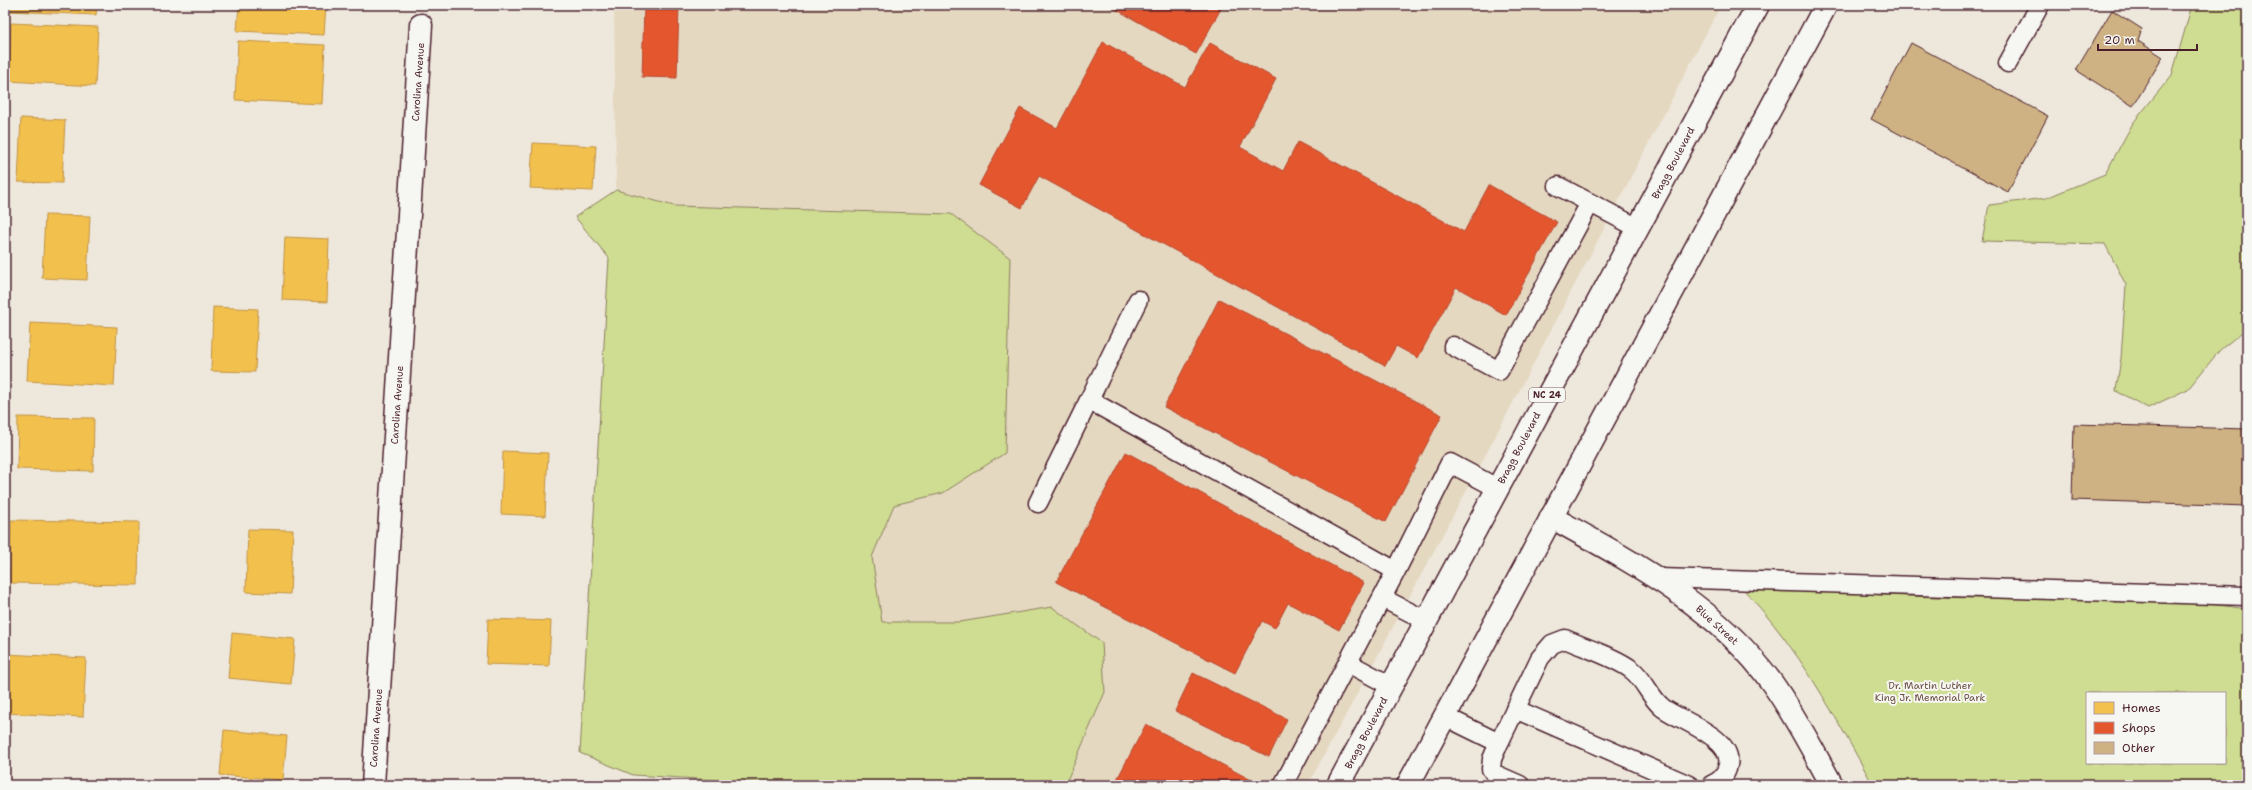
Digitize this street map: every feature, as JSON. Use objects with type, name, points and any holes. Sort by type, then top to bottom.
[{"type":"main road","name":"Bragg Boulevard","points":[[1338,785],[1758,5]]},
{"type":"main road","points":[[1408,785],[1826,5]]},
{"type":"main road","name":"Carolina Avenue","points":[[372,785],[421,25]]},
{"type":"main road","name":"Blue Street","points":[[1551,517],[1659,578],[1702,611],[1749,655],[1772,682],[1790,710],[1832,785]]},
{"type":"lane","points":[[2008,63],[2040,5]]},
{"type":"lane","points":[[1558,186],[1638,228]]},
{"type":"lane","points":[[1453,346],[1499,371],[1590,203]]},
{"type":"lane","points":[[1038,503],[1138,300]]},
{"type":"lane","points":[[1089,400],[1396,571]]},
{"type":"lane","points":[[1283,785],[1382,598],[1450,463],[1497,488]]},
{"type":"lane","points":[[1659,578],[2247,596]]},
{"type":"lane","points":[[1382,598],[1427,620]]},
{"type":"lane","points":[[1513,784],[1496,774],[1491,769],[1492,759],[1540,658],[1552,644],[1565,639],[1632,670],[1661,706],[1717,739],[1727,752],[1729,761],[1727,771],[1720,781],[1712,785]]},
{"type":"lane","points":[[1348,663],[1391,686]]},
{"type":"lane","points":[[1515,709],[1689,785]]},
{"type":"lane","points":[[1444,716],[1499,744]]},
{"type":"shaded area","points":[[614,5],[1721,5],[1482,462],[1308,785],[1065,785],[1105,692],[1052,607],[960,622],[882,622],[872,557],[894,505],[943,493],[950,214],[674,206],[616,190]]},
{"type":"green space","points":[[2192,5],[2247,5],[2247,328],[2220,350],[2188,389],[2148,408],[2116,391],[2121,358],[2126,285],[2105,244],[1982,241],[1989,205],[2046,198],[2105,174],[2133,123],[2172,75]]},
{"type":"green space","points":[[616,190],[674,206],[951,214],[1010,258],[1005,453],[943,493],[894,505],[872,557],[882,622],[960,622],[1052,607],[1102,643],[1105,692],[1065,785],[796,785],[633,775],[580,753],[609,258],[575,217]]},
{"type":"green space","name":"Dr. Martin Luther King Jr. Memorial Park","points":[[1761,589],[1964,598],[2089,598],[2153,600],[2247,609],[2247,785],[1873,785],[1815,683],[1799,659],[1764,613],[1744,590]]},
{"type":"building: Homes","points":[[9,5],[97,5],[96,15],[9,11]]},
{"type":"building: Homes","points":[[239,5],[326,5],[324,35],[237,31]]},
{"type":"building: Homes","points":[[11,23],[98,27],[95,86],[8,81]]},
{"type":"building: Homes","points":[[238,41],[325,45],[322,104],[235,100]]},
{"type":"building: Homes","points":[[21,118],[65,120],[62,183],[18,182]]},
{"type":"building: Homes","points":[[533,143],[596,146],[593,191],[530,188]]},
{"type":"building: Homes","points":[[45,215],[90,216],[87,280],[42,278]]},
{"type":"building: Homes","points":[[285,237],[329,239],[327,302],[282,300]]},
{"type":"building: Homes","points":[[213,307],[258,309],[255,372],[211,371]]},
{"type":"building: Homes","points":[[30,323],[117,327],[114,386],[27,381]]},
{"type":"building: Homes","points":[[18,417],[94,418],[93,471],[17,469]]},
{"type":"building: Homes","points":[[503,451],[548,453],[545,516],[501,514]]},
{"type":"building: Homes","points":[[11,520],[139,522],[138,585],[10,583]]},
{"type":"building: Homes","points":[[248,529],[293,530],[290,594],[246,592]]},
{"type":"building: Homes","points":[[488,619],[551,621],[549,666],[486,664]]},
{"type":"building: Homes","points":[[232,633],[295,639],[291,684],[228,678]]},
{"type":"building: Homes","points":[[5,654],[86,658],[83,717],[5,713]]},
{"type":"building: Homes","points":[[224,730],[287,736],[283,780],[220,775]]},
{"type":"building: Shops","points":[[644,5],[679,5],[677,78],[642,77]]},
{"type":"building: Shops","points":[[1108,5],[1223,5],[1196,54]]},
{"type":"building: Shops","points":[[1103,42],[1185,87],[1210,43],[1276,79],[1240,147],[1283,171],[1298,142],[1464,232],[1489,185],[1557,222],[1506,315],[1456,287],[1418,358],[1396,346],[1385,366],[1039,176],[1022,208],[979,185],[1020,108],[1057,128]]},
{"type":"building: Shops","points":[[1219,299],[1442,415],[1386,522],[1164,407]]},
{"type":"building: Shops","points":[[1126,452],[1364,583],[1339,630],[1288,603],[1275,628],[1262,621],[1235,673],[1056,582]]},
{"type":"building: Shops","points":[[1193,673],[1287,719],[1269,757],[1175,711]]},
{"type":"building: Shops","points":[[1146,724],[1255,782],[1254,785],[1114,785]]},
{"type":"building: Other","points":[[2112,10],[2142,29],[2138,41],[2163,57],[2133,106],[2076,70]]},
{"type":"building: Other","points":[[1911,43],[2048,116],[2008,192],[1871,119]]},
{"type":"building: Other","points":[[2074,424],[2247,429],[2247,506],[2072,500]]}]
